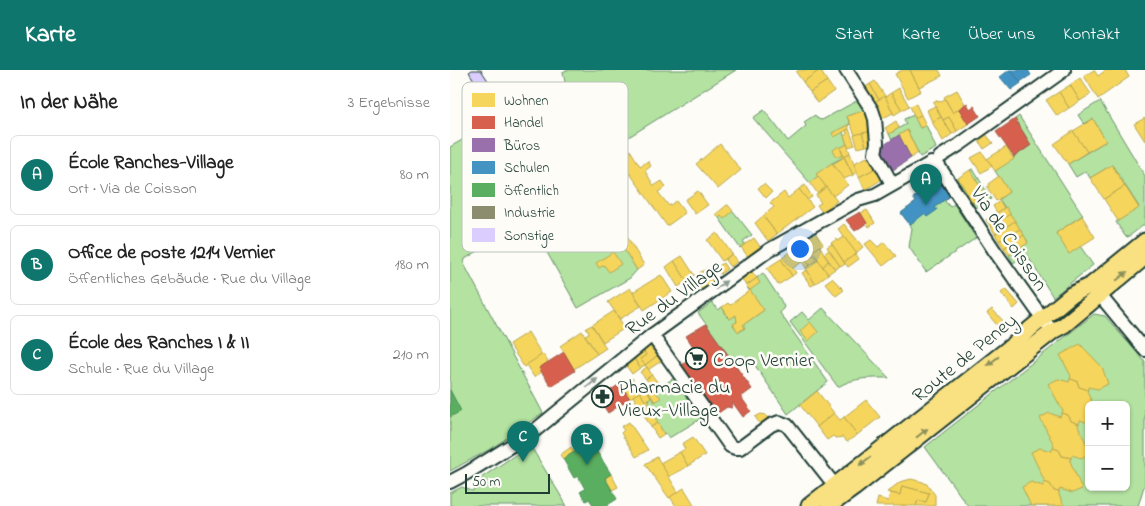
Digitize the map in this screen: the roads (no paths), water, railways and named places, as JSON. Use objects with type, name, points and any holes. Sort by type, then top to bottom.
[{"type":"main road","name":"Route de Peney","points":[[839,490],[854,488],[1052,331],[1064,325],[1095,290],[1145,241]]},
{"type":"main road","name":"Route de Peney","points":[[809,506],[839,490],[1071,295],[1095,290],[1145,257]]},
{"type":"main road","name":"Route de Peney","points":[[829,506],[839,490]]},
{"type":"street","points":[[846,70],[872,110],[875,119],[877,143],[875,154],[892,184]]},
{"type":"street","name":"Rue du Village","points":[[450,482],[532,432],[652,335],[769,250],[858,200],[875,195],[892,184],[936,162],[1064,70]]},
{"type":"street","name":"Via de Coisson","points":[[936,162],[994,250],[1052,331]]},
{"type":"street","points":[[1095,290],[1145,350]]},
{"type":"street","points":[[652,335],[730,446],[740,448],[771,425],[779,422],[787,425],[839,490]]},
{"type":"place","name":"École Ranches-Village","points":[[926,205]]},
{"type":"place","name":"Coop Vernier","points":[[697,359]]},
{"type":"place","name":"Pharmacie du Vieux-Village","points":[[602,397]]},
{"type":"place","name":"École des Ranches I & II","points":[[523,462]]},
{"type":"place","name":"Office de poste 1214 Vernier","points":[[587,465]]}]
